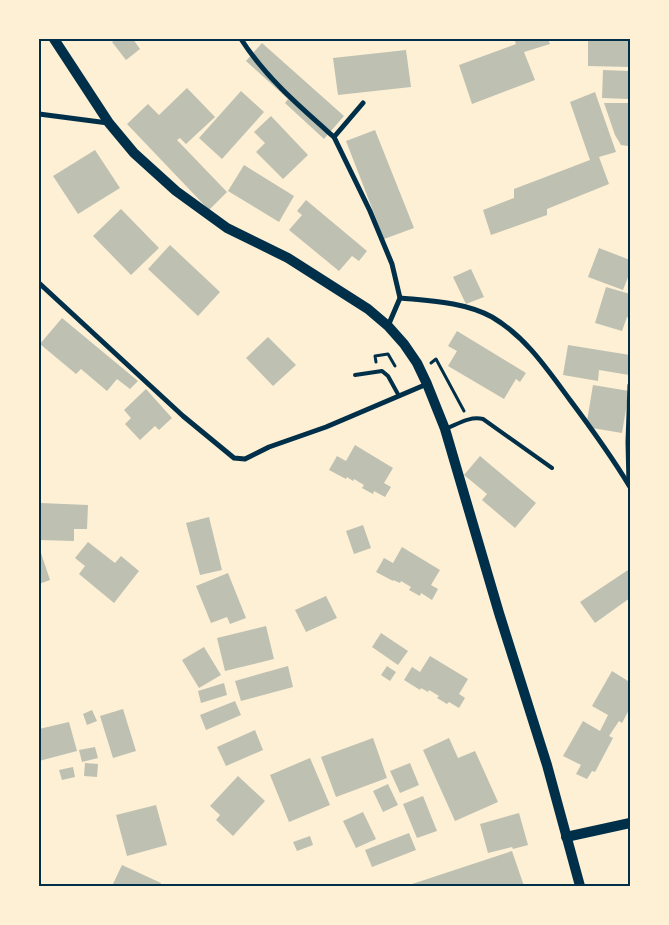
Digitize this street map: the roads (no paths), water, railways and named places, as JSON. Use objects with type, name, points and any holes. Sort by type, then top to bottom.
[{"type":"main road","points":[[54,39],[109,123],[134,153],[176,191],[227,228],[288,258],[368,309],[388,326],[412,357],[427,384],[445,429],[499,613],[547,766],[580,886]]},
{"type":"main road","points":[[566,837],[630,823]]},
{"type":"street","points":[[241,39],[258,64],[282,91],[334,138],[383,240],[394,271],[400,298],[388,326]]},
{"type":"street","points":[[334,138],[363,102]]},
{"type":"street","points":[[39,114],[109,123]]},
{"type":"street","points":[[39,283],[183,416],[234,458],[245,459],[270,447],[326,427],[427,384]]},
{"type":"street","points":[[400,298],[441,302],[460,306],[491,317],[527,344],[588,424],[629,486]]},
{"type":"street","points":[[629,486],[630,385]]},
{"type":"lane","points":[[355,375],[377,370],[382,371],[388,376],[399,396]]},
{"type":"lane","points":[[445,429],[476,417],[490,422],[552,468]]}]
